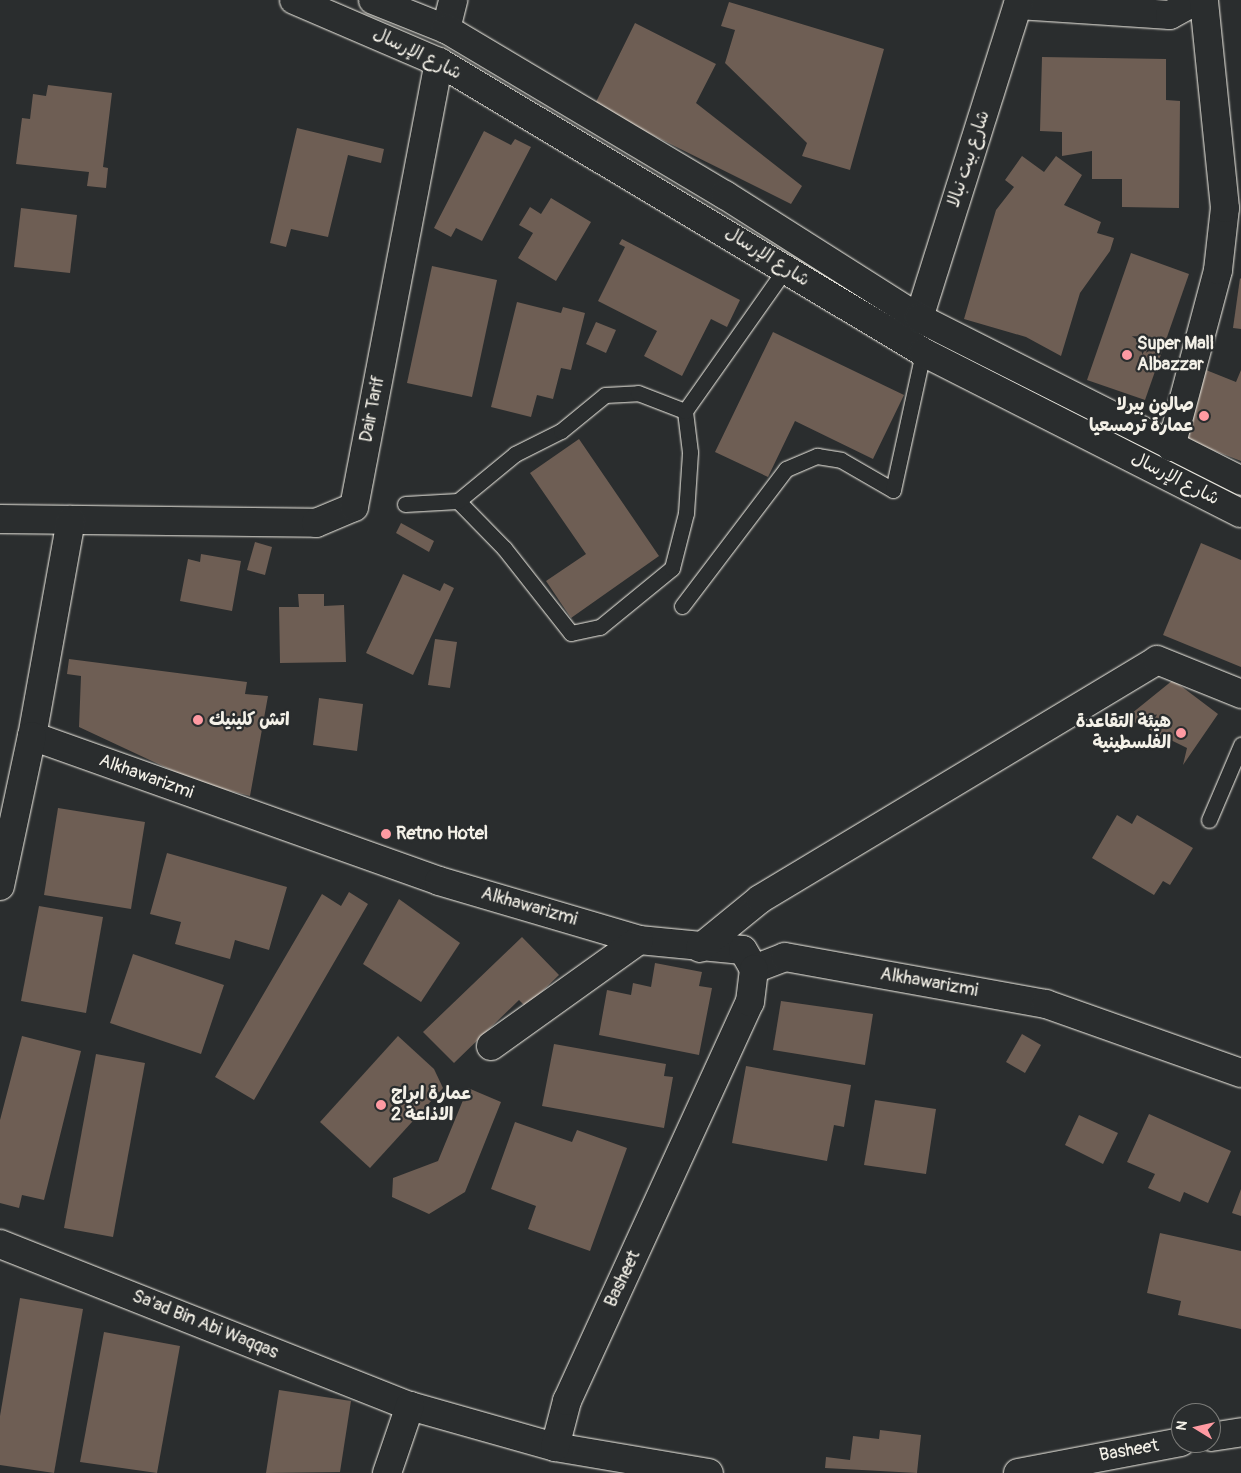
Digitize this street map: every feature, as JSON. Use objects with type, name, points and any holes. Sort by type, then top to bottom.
[{"type":"street","name":"شارع الإرسال","points":[[294,0],[439,62],[785,269],[1241,513]]},
{"type":"street","name":"شارع الإرسال","points":[[373,0],[446,29],[726,194],[917,338],[1171,447],[1241,481]]},
{"type":"street","name":"Dair Tarif","points":[[71,520],[316,523],[354,507],[439,62],[453,0]]},
{"type":"street","points":[[1019,2],[1170,15],[1197,0]]},
{"type":"street","points":[[1171,447],[1218,270],[1225,208],[1204,0]]},
{"type":"street","name":"شارع بيت نبالا","points":[[917,338],[1019,2]]},
{"type":"street","points":[[0,519],[71,520],[32,736],[0,886]]},
{"type":"street","points":[[700,948],[760,899],[1157,660],[1241,694]]},
{"type":"street","name":"Alkhawarizmi","points":[[32,736],[439,881],[639,940],[700,948],[743,950],[754,969],[785,957],[1046,1004],[1241,1073]]},
{"type":"street","points":[[491,1046],[639,940]]},
{"type":"street","name":"Basheet","points":[[555,1447],[567,1401],[750,1002],[754,969]]},
{"type":"street","name":"Sa'ad Bin Abi Waqqas","points":[[0,1244],[410,1406],[555,1447]]},
{"type":"street","points":[[387,1473],[410,1406]]},
{"type":"street","points":[[1221,1435],[1241,1432]]},
{"type":"street","name":"Basheet","points":[[1018,1473],[1171,1444]]},
{"type":"street","points":[[555,1447],[709,1473]]},
{"type":"lane","points":[[458,502],[504,548],[571,633],[600,627],[672,568],[686,513],[690,452],[684,411],[785,269]]},
{"type":"lane","points":[[682,606],[786,469],[817,456],[841,460],[893,490],[917,338]]},
{"type":"lane","points":[[405,504],[458,502],[515,454],[561,431],[605,394],[638,393],[684,411]]},
{"type":"lane","points":[[1209,820],[1241,745]]},
{"type":"building","points":[[729,2],[884,49],[850,170],[802,156],[807,143],[725,63],[735,30],[721,26]]},
{"type":"building","points":[[635,23],[716,64],[696,103],[802,186],[791,204],[594,106]]},
{"type":"building","points":[[1042,57],[1166,59],[1166,100],[1180,101],[1179,208],[1122,207],[1122,179],[1092,179],[1092,151],[1062,156],[1062,132],[1040,131]]},
{"type":"building","points":[[48,85],[112,93],[103,167],[108,168],[106,188],[87,186],[89,172],[16,164],[22,118],[30,119],[33,94],[46,96]]},
{"type":"building","points":[[297,128],[384,149],[381,163],[348,155],[328,237],[291,229],[286,247],[270,243]]},
{"type":"building","points":[[484,131],[511,145],[515,139],[531,147],[482,241],[456,228],[451,237],[434,228]]},
{"type":"building","points":[[1022,156],[1044,172],[1056,156],[1082,175],[1064,205],[1101,222],[1097,233],[1114,238],[1110,251],[1080,293],[1061,356],[1026,337],[964,319],[996,210],[1014,187],[1005,180]]},
{"type":"building","points":[[551,198],[591,222],[556,281],[518,258],[533,233],[519,225],[530,207],[541,214]]},
{"type":"building","points":[[21,208],[77,215],[70,273],[14,267]]},
{"type":"building","points":[[622,239],[740,300],[727,327],[711,319],[682,376],[644,356],[657,331],[598,301],[625,247],[619,244]]},
{"type":"building","points":[[1131,253],[1189,274],[1145,400],[1087,380]]},
{"type":"building","points":[[432,266],[497,280],[472,397],[407,383]]},
{"type":"building","points":[[1241,279],[1241,329],[1233,328]]},
{"type":"building","points":[[517,302],[561,313],[563,307],[585,313],[571,370],[561,368],[553,399],[537,395],[531,417],[491,407]]},
{"type":"building","points":[[596,322],[616,330],[606,353],[586,344]]},
{"type":"building","points":[[773,332],[904,395],[873,459],[795,421],[768,477],[715,452]]},
{"type":"building","points":[[1206,370],[1236,382],[1241,370],[1241,461],[1181,438]]},
{"type":"building","points":[[579,439],[659,556],[571,618],[546,581],[586,554],[530,473]]},
{"type":"building","points":[[401,523],[434,541],[429,552],[396,533]]},
{"type":"building","points":[[255,542],[272,547],[265,575],[247,570]]},
{"type":"building","points":[[1201,543],[1241,560],[1241,667],[1163,635]]},
{"type":"building","points":[[201,554],[241,561],[232,611],[180,601],[188,559],[200,562]]},
{"type":"building","points":[[403,574],[440,591],[444,583],[454,588],[413,675],[366,653]]},
{"type":"building","points":[[298,594],[324,594],[324,606],[344,605],[346,662],[280,663],[279,607],[299,607]]},
{"type":"building","points":[[435,639],[457,642],[450,688],[428,685]]},
{"type":"building","points":[[69,659],[247,682],[245,694],[268,696],[250,796],[199,783],[79,727],[81,676],[67,674]]},
{"type":"building","name":"هيئة التقاعدة الفلسطينية","points":[[1173,680],[1218,714],[1183,765],[1187,748],[1126,718]]},
{"type":"building","points":[[319,698],[363,704],[357,751],[313,745]]},
{"type":"building","points":[[58,808],[145,822],[131,909],[44,895]]},
{"type":"building","points":[[1117,815],[1132,824],[1137,815],[1193,848],[1170,885],[1163,881],[1154,895],[1092,858]]},
{"type":"building","points":[[167,853],[287,887],[269,950],[235,940],[230,959],[175,944],[181,922],[150,914]]},
{"type":"building","points":[[349,892],[368,904],[254,1100],[215,1077],[322,894],[341,906]]},
{"type":"building","points":[[399,899],[460,943],[421,1002],[363,964]]},
{"type":"building","points":[[39,906],[103,917],[86,1013],[21,1001]]},
{"type":"building","points":[[522,937],[559,975],[526,1007],[519,1000],[454,1063],[423,1032]]},
{"type":"building","points":[[133,954],[224,985],[201,1054],[110,1023]]},
{"type":"building","points":[[655,963],[702,972],[699,986],[712,988],[699,1055],[599,1035],[607,990],[631,995],[633,983],[651,987]]},
{"type":"building","points":[[781,1001],[873,1014],[865,1065],[773,1050]]},
{"type":"building","points":[[1022,1034],[1041,1045],[1025,1073],[1006,1062]]},
{"type":"building","points":[[22,1036],[81,1051],[44,1200],[22,1195],[19,1208],[0,1203],[0,1120]]},
{"type":"building","name":"عمارة ابراج الاذاعة 2","points":[[398,1036],[434,1069],[443,1088],[370,1168],[320,1122]]},
{"type":"building","points":[[554,1044],[666,1064],[664,1076],[673,1077],[664,1128],[542,1106]]},
{"type":"building","points":[[96,1054],[145,1063],[113,1237],[64,1228]]},
{"type":"building","points":[[746,1066],[851,1085],[844,1127],[834,1125],[827,1161],[732,1143]]},
{"type":"building","points":[[468,1088],[501,1102],[465,1192],[429,1214],[392,1197],[393,1178],[438,1161]]},
{"type":"building","points":[[875,1100],[936,1109],[926,1174],[864,1165]]},
{"type":"building","points":[[1149,1114],[1231,1151],[1208,1203],[1184,1192],[1180,1202],[1148,1188],[1155,1174],[1127,1162]]},
{"type":"building","points":[[1079,1115],[1118,1133],[1103,1164],[1065,1145]]},
{"type":"building","points":[[515,1122],[572,1142],[577,1130],[627,1148],[590,1251],[528,1229],[536,1206],[491,1189]]},
{"type":"building","points":[[1241,1189],[1241,1216],[1232,1213]]},
{"type":"building","points":[[1160,1233],[1241,1251],[1241,1329],[1178,1315],[1181,1301],[1147,1293]]},
{"type":"building","points":[[20,1298],[83,1309],[54,1473],[0,1465],[0,1416]]},
{"type":"building","points":[[104,1332],[180,1346],[157,1473],[80,1462]]},
{"type":"building","points":[[279,1390],[351,1401],[340,1472],[266,1473]]},
{"type":"building","points":[[880,1430],[921,1435],[917,1473],[825,1468],[826,1457],[850,1460],[853,1436],[879,1439]]},
{"type":"place","name":"Super Mall Albazzar","points":[[1127,355]]},
{"type":"place","name":"صالون بيرلا عمارة ترمسعيا","points":[[1204,416]]},
{"type":"place","name":"اتش كلينيك","points":[[198,720]]},
{"type":"place","name":"هيئة التقاعدة الفلسطينية","points":[[1181,733]]},
{"type":"place","name":"Retno Hotel","points":[[386,834]]},
{"type":"place","name":"عمارة ابراج الاذاعة 2","points":[[381,1105]]}]
